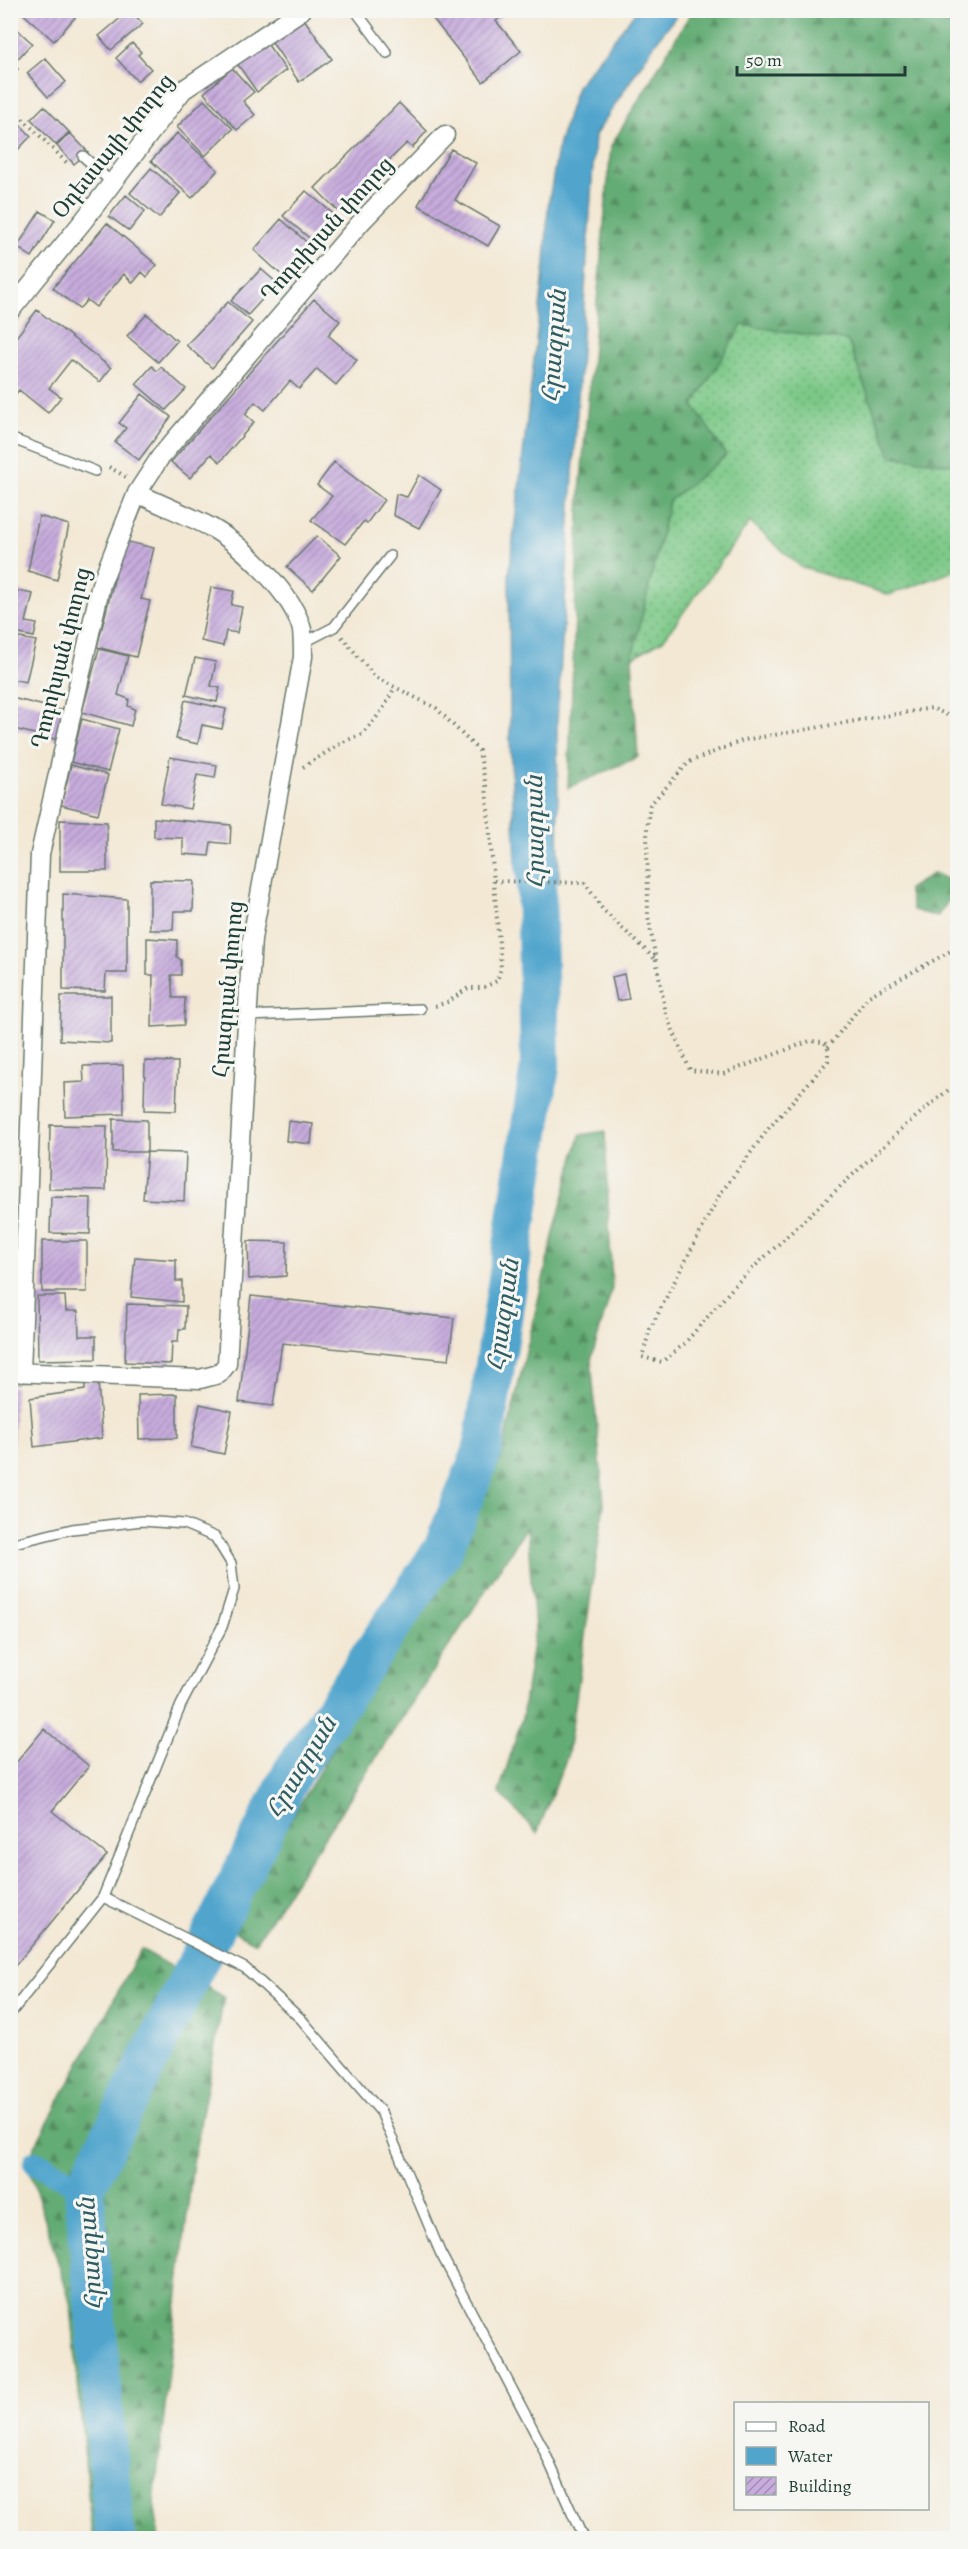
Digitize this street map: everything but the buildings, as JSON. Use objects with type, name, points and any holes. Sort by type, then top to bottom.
[{"type":"street","name":"Օդեսսայի փողոց","points":[[10,311],[84,220],[183,90],[302,10]]},
{"type":"street","name":"Դոդոխյան փողոց","points":[[16,1372],[40,855],[101,584],[135,485],[362,221],[445,135]]},
{"type":"street","name":"Հրազդան փողոց","points":[[16,1372],[200,1379],[219,1374],[226,1364],[252,939],[303,643],[302,628],[296,614],[277,587],[253,559],[212,528],[135,485]]},
{"type":"lane","points":[[356,10],[387,53]]},
{"type":"lane","points":[[140,147],[140,133],[169,88]]},
{"type":"lane","points":[[83,156],[111,182]]},
{"type":"lane","points":[[10,438],[95,471]]},
{"type":"lane","points":[[303,643],[334,627],[390,556]]},
{"type":"lane","points":[[248,1016],[420,1010]]},
{"type":"lane","points":[[10,1544],[72,1528],[142,1521],[184,1524],[215,1537],[231,1563],[234,1589],[222,1627],[181,1705],[103,1897],[10,2014]]},
{"type":"lane","points":[[103,1897],[244,1968],[301,2019],[381,2112],[440,2252],[542,2445],[583,2538]]},
{"type":"path","points":[[10,106],[62,157]]},
{"type":"path","points":[[334,627],[375,677],[436,708],[479,751],[486,786],[501,968],[498,981],[482,988],[468,988],[448,1002],[420,1010]]},
{"type":"path","points":[[280,781],[343,742],[363,734],[383,709],[395,687]]},
{"type":"path","points":[[957,720],[932,708],[744,740],[689,762],[650,805],[647,828],[648,916],[666,1014],[690,1070],[723,1074],[810,1041],[824,1042],[828,1047],[828,1061],[770,1128],[720,1194],[650,1329],[642,1357],[662,1362],[684,1344],[737,1283],[906,1125],[957,1082]]},
{"type":"path","points":[[494,881],[585,883],[603,910],[656,960]]},
{"type":"path","points":[[828,1047],[869,996],[957,947]]},
{"type":"green space","points":[[692,11],[957,11],[957,465],[891,456],[848,341],[742,325],[693,405],[726,455],[669,501],[632,658],[638,757],[568,788],[580,491],[611,146]]},
{"type":"green space","points":[[742,324],[848,341],[891,456],[957,465],[957,570],[889,595],[801,567],[750,522],[663,640],[632,658],[669,501],[726,455],[693,405]]},
{"type":"green space","points":[[934,873],[951,881],[954,893],[937,917],[913,910],[908,889]]},
{"type":"green space","points":[[605,1131],[612,1289],[591,1360],[604,1504],[568,1754],[537,1833],[499,1792],[522,1718],[535,1629],[527,1527],[255,1943],[228,1928],[501,1459],[555,1228],[580,1135]]},
{"type":"green space","points":[[141,1949],[224,1997],[193,2162],[154,2503],[160,2538],[92,2538],[71,2305],[27,2161]]},
{"type":"water","points":[[636,11],[680,11],[655,43],[595,135],[557,722],[559,882],[517,881],[510,741],[509,575],[545,264],[548,206],[559,143],[577,86]]},
{"type":"waterway","name":"Հրազդան","points":[[115,2538],[84,2189],[293,1771],[443,1549],[482,1452],[540,1066],[535,825]]},
{"type":"waterway","points":[[35,2162],[84,2189]]}]
